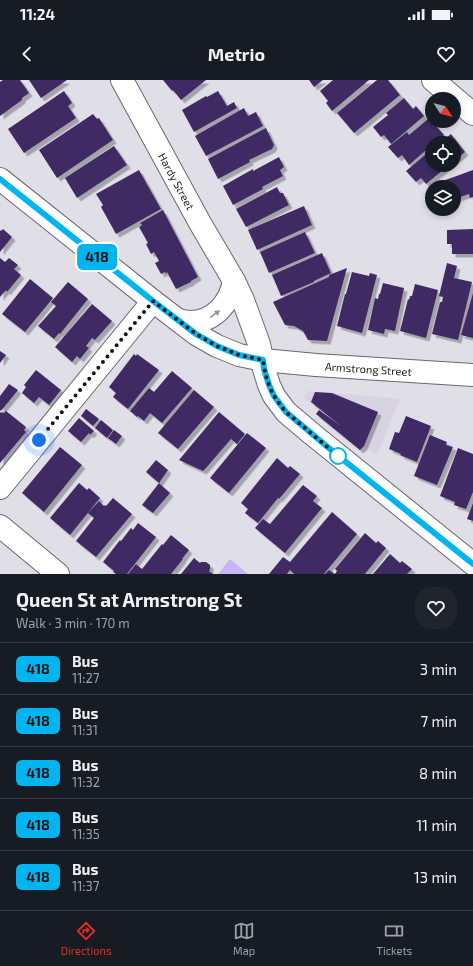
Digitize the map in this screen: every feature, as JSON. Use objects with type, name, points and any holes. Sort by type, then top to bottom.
[{"type":"street","name":"Hardy Street","points":[[122,80],[244,300],[259,344],[264,369],[274,396],[286,412],[473,564]]},
{"type":"street","points":[[433,80],[473,114]]},
{"type":"street","name":"Armstrong Street","points":[[0,179],[153,301],[196,334],[217,346],[239,355],[263,360],[316,365],[473,375]]},
{"type":"street","points":[[178,320],[189,322],[210,318],[218,312],[229,298],[233,290],[234,281]]},
{"type":"street","points":[[0,488],[153,301]]},
{"type":"street","points":[[0,526],[58,574]]},
{"type":"shaded area","points":[[308,391],[400,399],[377,455],[304,398]]},
{"type":"shaded area","points":[[230,559],[248,574],[218,574]]},
{"type":"building","points":[[3,80],[20,80],[29,93],[0,116],[0,82]]},
{"type":"building","points":[[29,80],[67,80],[41,98]]},
{"type":"building","points":[[163,80],[206,80],[181,100]]},
{"type":"building","points":[[309,80],[323,80],[314,87]]},
{"type":"building","points":[[333,80],[369,80],[332,111],[326,103],[328,101],[320,91]]},
{"type":"building","points":[[377,80],[388,80],[400,95],[354,133],[337,113]]},
{"type":"building","points":[[64,91],[72,103],[68,106],[76,118],[24,153],[8,129]]},
{"type":"building","points":[[218,91],[227,106],[234,102],[237,108],[194,132],[182,110]]},
{"type":"building","points":[[404,98],[413,109],[416,106],[424,116],[391,144],[384,135],[381,137],[373,127],[388,115],[386,113]]},
{"type":"building","points":[[244,108],[248,116],[256,112],[263,126],[206,156],[195,136]]},
{"type":"building","points":[[93,114],[97,119],[99,118],[113,140],[57,178],[39,150]]},
{"type":"building","points":[[425,121],[425,128],[438,128],[444,135],[425,136],[425,151],[409,165],[402,155],[398,158],[388,147],[407,132],[409,135]]},
{"type":"building","points":[[266,128],[274,145],[272,149],[249,160],[250,162],[218,179],[208,159]]},
{"type":"building","points":[[114,146],[127,165],[77,198],[65,178]]},
{"type":"building","points":[[461,147],[465,152],[461,155]]},
{"type":"building","points":[[425,155],[425,172],[441,172],[431,180],[425,180],[425,183],[421,178],[416,182],[406,171]]},
{"type":"building","points":[[279,157],[284,167],[280,170],[283,176],[262,187],[263,189],[233,205],[223,186],[253,169],[253,171]]},
{"type":"building","points":[[139,170],[161,209],[116,234],[101,207],[103,205],[96,194]]},
{"type":"building","points":[[473,170],[473,197],[470,198],[469,194],[461,197],[461,180],[446,180]]},
{"type":"building","points":[[277,187],[280,193],[283,193],[289,205],[246,227],[236,209]]},
{"type":"building","points":[[304,206],[312,225],[257,250],[248,230]]},
{"type":"building","points":[[163,210],[198,277],[176,289],[167,272],[166,274],[165,272],[161,274],[155,263],[159,261],[154,252],[151,254],[146,244],[148,243],[139,227],[142,225],[140,223]]},
{"type":"building","points":[[3,229],[12,237],[0,252],[0,230],[1,231]]},
{"type":"building","points":[[473,229],[473,254],[452,254],[452,244],[447,244],[447,230]]},
{"type":"building","points":[[305,232],[315,253],[269,273],[260,252]]},
{"type":"building","points":[[322,253],[331,273],[281,296],[272,275]]},
{"type":"building","points":[[0,258],[5,262],[9,258],[18,265],[14,269],[21,275],[7,292],[6,290],[0,297]]},
{"type":"building","points":[[447,263],[457,266],[454,278],[472,282],[458,340],[432,334],[440,302],[442,302],[443,297],[439,296]]},
{"type":"building","points":[[347,268],[327,341],[308,340],[303,331],[294,326],[285,325],[273,302]]},
{"type":"building","points":[[352,272],[369,276],[370,273],[377,275],[362,333],[337,326]]},
{"type":"building","points":[[30,279],[53,298],[25,332],[2,314]]},
{"type":"building","points":[[68,282],[88,299],[60,334],[59,333],[54,339],[38,326],[56,306],[51,302]]},
{"type":"building","points":[[383,283],[404,288],[395,331],[385,329],[384,334],[368,330],[375,298],[378,299]]},
{"type":"building","points":[[415,284],[438,290],[426,338],[400,331],[408,299],[409,300],[410,296],[412,296]]},
{"type":"building","points":[[473,293],[473,338],[461,335]]},
{"type":"building","points":[[92,304],[112,321],[95,340],[92,338],[86,346],[89,348],[80,359],[77,356],[72,362],[55,347]]},
{"type":"building","points":[[0,351],[6,355],[0,363]]},
{"type":"building","points":[[134,354],[136,356],[137,354],[159,370],[128,409],[113,397],[116,393],[109,387]]},
{"type":"building","points":[[36,370],[61,390],[49,405],[39,397],[34,403],[22,393],[26,387],[24,385]]},
{"type":"building","points":[[172,371],[192,388],[162,423],[150,413],[144,421],[130,411],[149,388],[154,392]]},
{"type":"building","points":[[9,384],[18,390],[1,411],[0,396]]},
{"type":"building","points":[[194,390],[214,407],[178,449],[158,433]]},
{"type":"building","points":[[315,392],[332,393],[378,412],[364,446],[360,450],[316,414],[319,410],[341,426],[311,402]]},
{"type":"building","points":[[86,409],[99,419],[93,426],[81,416]]},
{"type":"building","points":[[6,411],[26,427],[24,430],[26,432],[0,463],[0,412],[4,413]]},
{"type":"building","points":[[219,412],[245,434],[237,444],[231,439],[203,471],[179,460]]},
{"type":"building","points":[[406,416],[431,426],[417,462],[389,449],[395,432],[399,433]]},
{"type":"building","points":[[79,418],[94,431],[90,435],[89,433],[81,442],[68,431]]},
{"type":"building","points":[[101,420],[113,430],[107,438],[95,428]]},
{"type":"building","points":[[114,430],[122,436],[116,444],[108,438]]},
{"type":"building","points":[[247,433],[266,448],[229,493],[210,478]]},
{"type":"building","points":[[430,435],[447,442],[446,445],[453,447],[437,485],[414,476]]},
{"type":"building","points":[[60,447],[82,465],[44,512],[22,493]]},
{"type":"building","points":[[458,448],[473,454],[473,492],[466,509],[454,505],[455,502],[440,496]]},
{"type":"building","points":[[277,458],[288,468],[290,466],[300,474],[258,523],[245,513],[248,509],[241,503]]},
{"type":"building","points":[[156,460],[168,470],[159,483],[146,472]]},
{"type":"building","points":[[79,483],[87,490],[89,488],[100,498],[70,535],[50,518]]},
{"type":"building","points":[[159,483],[170,493],[153,513],[142,505]]},
{"type":"building","points":[[303,485],[317,496],[313,501],[322,508],[285,553],[255,528],[263,519],[270,524]]},
{"type":"building","points":[[113,498],[132,514],[96,557],[76,541],[94,518],[88,513],[99,501],[106,506]]},
{"type":"building","points":[[473,503],[473,521],[467,519]]},
{"type":"building","points":[[332,512],[357,534],[324,574],[294,574],[290,570],[287,574],[269,574],[283,557],[290,562]]},
{"type":"building","points":[[138,523],[156,537],[127,574],[116,574],[103,562],[120,540],[121,541],[131,528],[133,530]]},
{"type":"building","points":[[365,533],[376,543],[378,541],[386,548],[365,574],[335,574],[337,571],[335,569]]},
{"type":"building","points":[[171,535],[189,550],[171,574],[128,574],[136,564],[142,569]]},
{"type":"building","points":[[390,554],[400,563],[402,561],[412,569],[407,574],[373,574]]},
{"type":"building","points":[[194,558],[200,563],[206,562],[210,565],[209,571],[213,574],[181,574]]},
{"type":"building","points":[[329,570],[335,574],[325,574]]},
{"type":"bus line","name":"418","points":[[0,179],[196,334],[217,346],[239,355],[263,360],[269,385],[274,396],[286,412],[473,564]]},
{"type":"route","points":[[39,440],[153,301],[196,334],[217,346],[239,355],[263,360],[269,385],[280,405],[286,412],[338,456]]}]
